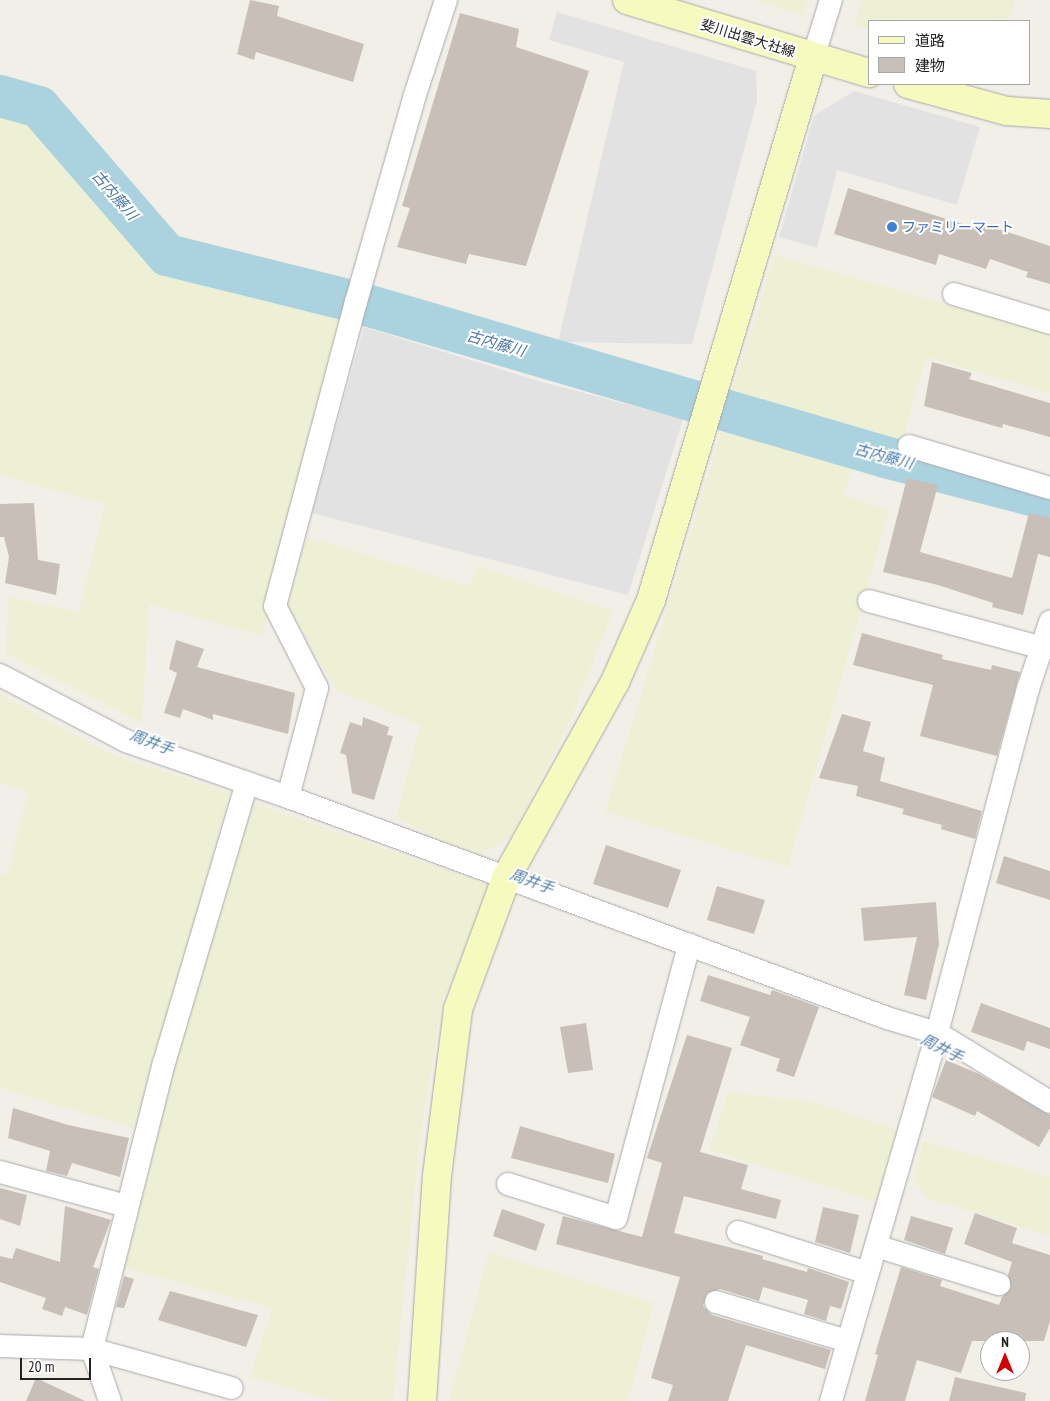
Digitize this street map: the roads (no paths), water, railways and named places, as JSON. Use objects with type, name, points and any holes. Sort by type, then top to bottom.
[{"type":"street","points":[[288,797],[317,688],[275,606],[356,302],[414,96],[446,0]]},
{"type":"street","name":"斐川出雲大社線","points":[[627,0],[813,58],[868,73]]},
{"type":"street","points":[[422,1401],[437,1176],[458,1009],[507,876],[615,682],[651,600],[831,0]]},
{"type":"street","points":[[912,85],[1007,111],[1050,114]]},
{"type":"street","points":[[954,294],[1050,323]]},
{"type":"street","points":[[909,446],[1050,488]]},
{"type":"street","points":[[869,601],[1043,648]]},
{"type":"street","points":[[832,1401],[937,1033],[970,897],[1028,689],[1050,622]]},
{"type":"street","points":[[0,675],[126,741],[507,876],[887,1018],[937,1033],[1050,1102]]},
{"type":"street","points":[[110,1401],[92,1349],[164,1063],[247,783]]},
{"type":"street","points":[[508,1184],[616,1218],[690,945]]},
{"type":"street","points":[[0,1172],[127,1206]]},
{"type":"street","points":[[738,1232],[868,1273]]},
{"type":"street","points":[[876,1246],[1000,1284]]},
{"type":"street","points":[[716,1302],[848,1341]]},
{"type":"street","points":[[0,1346],[92,1349],[232,1388]]},
{"type":"waterway","name":"古内藤川","points":[[0,96],[39,107],[167,255],[356,302],[885,457],[1050,500]]},
{"type":"place","name":"ファミリーマート","points":[[892,227]]},
{"type":"water label","name":"周井手","points":[[152,742]]},
{"type":"water label","name":"周井手","points":[[532,881]]},
{"type":"water label","name":"周井手","points":[[942,1048]]}]
